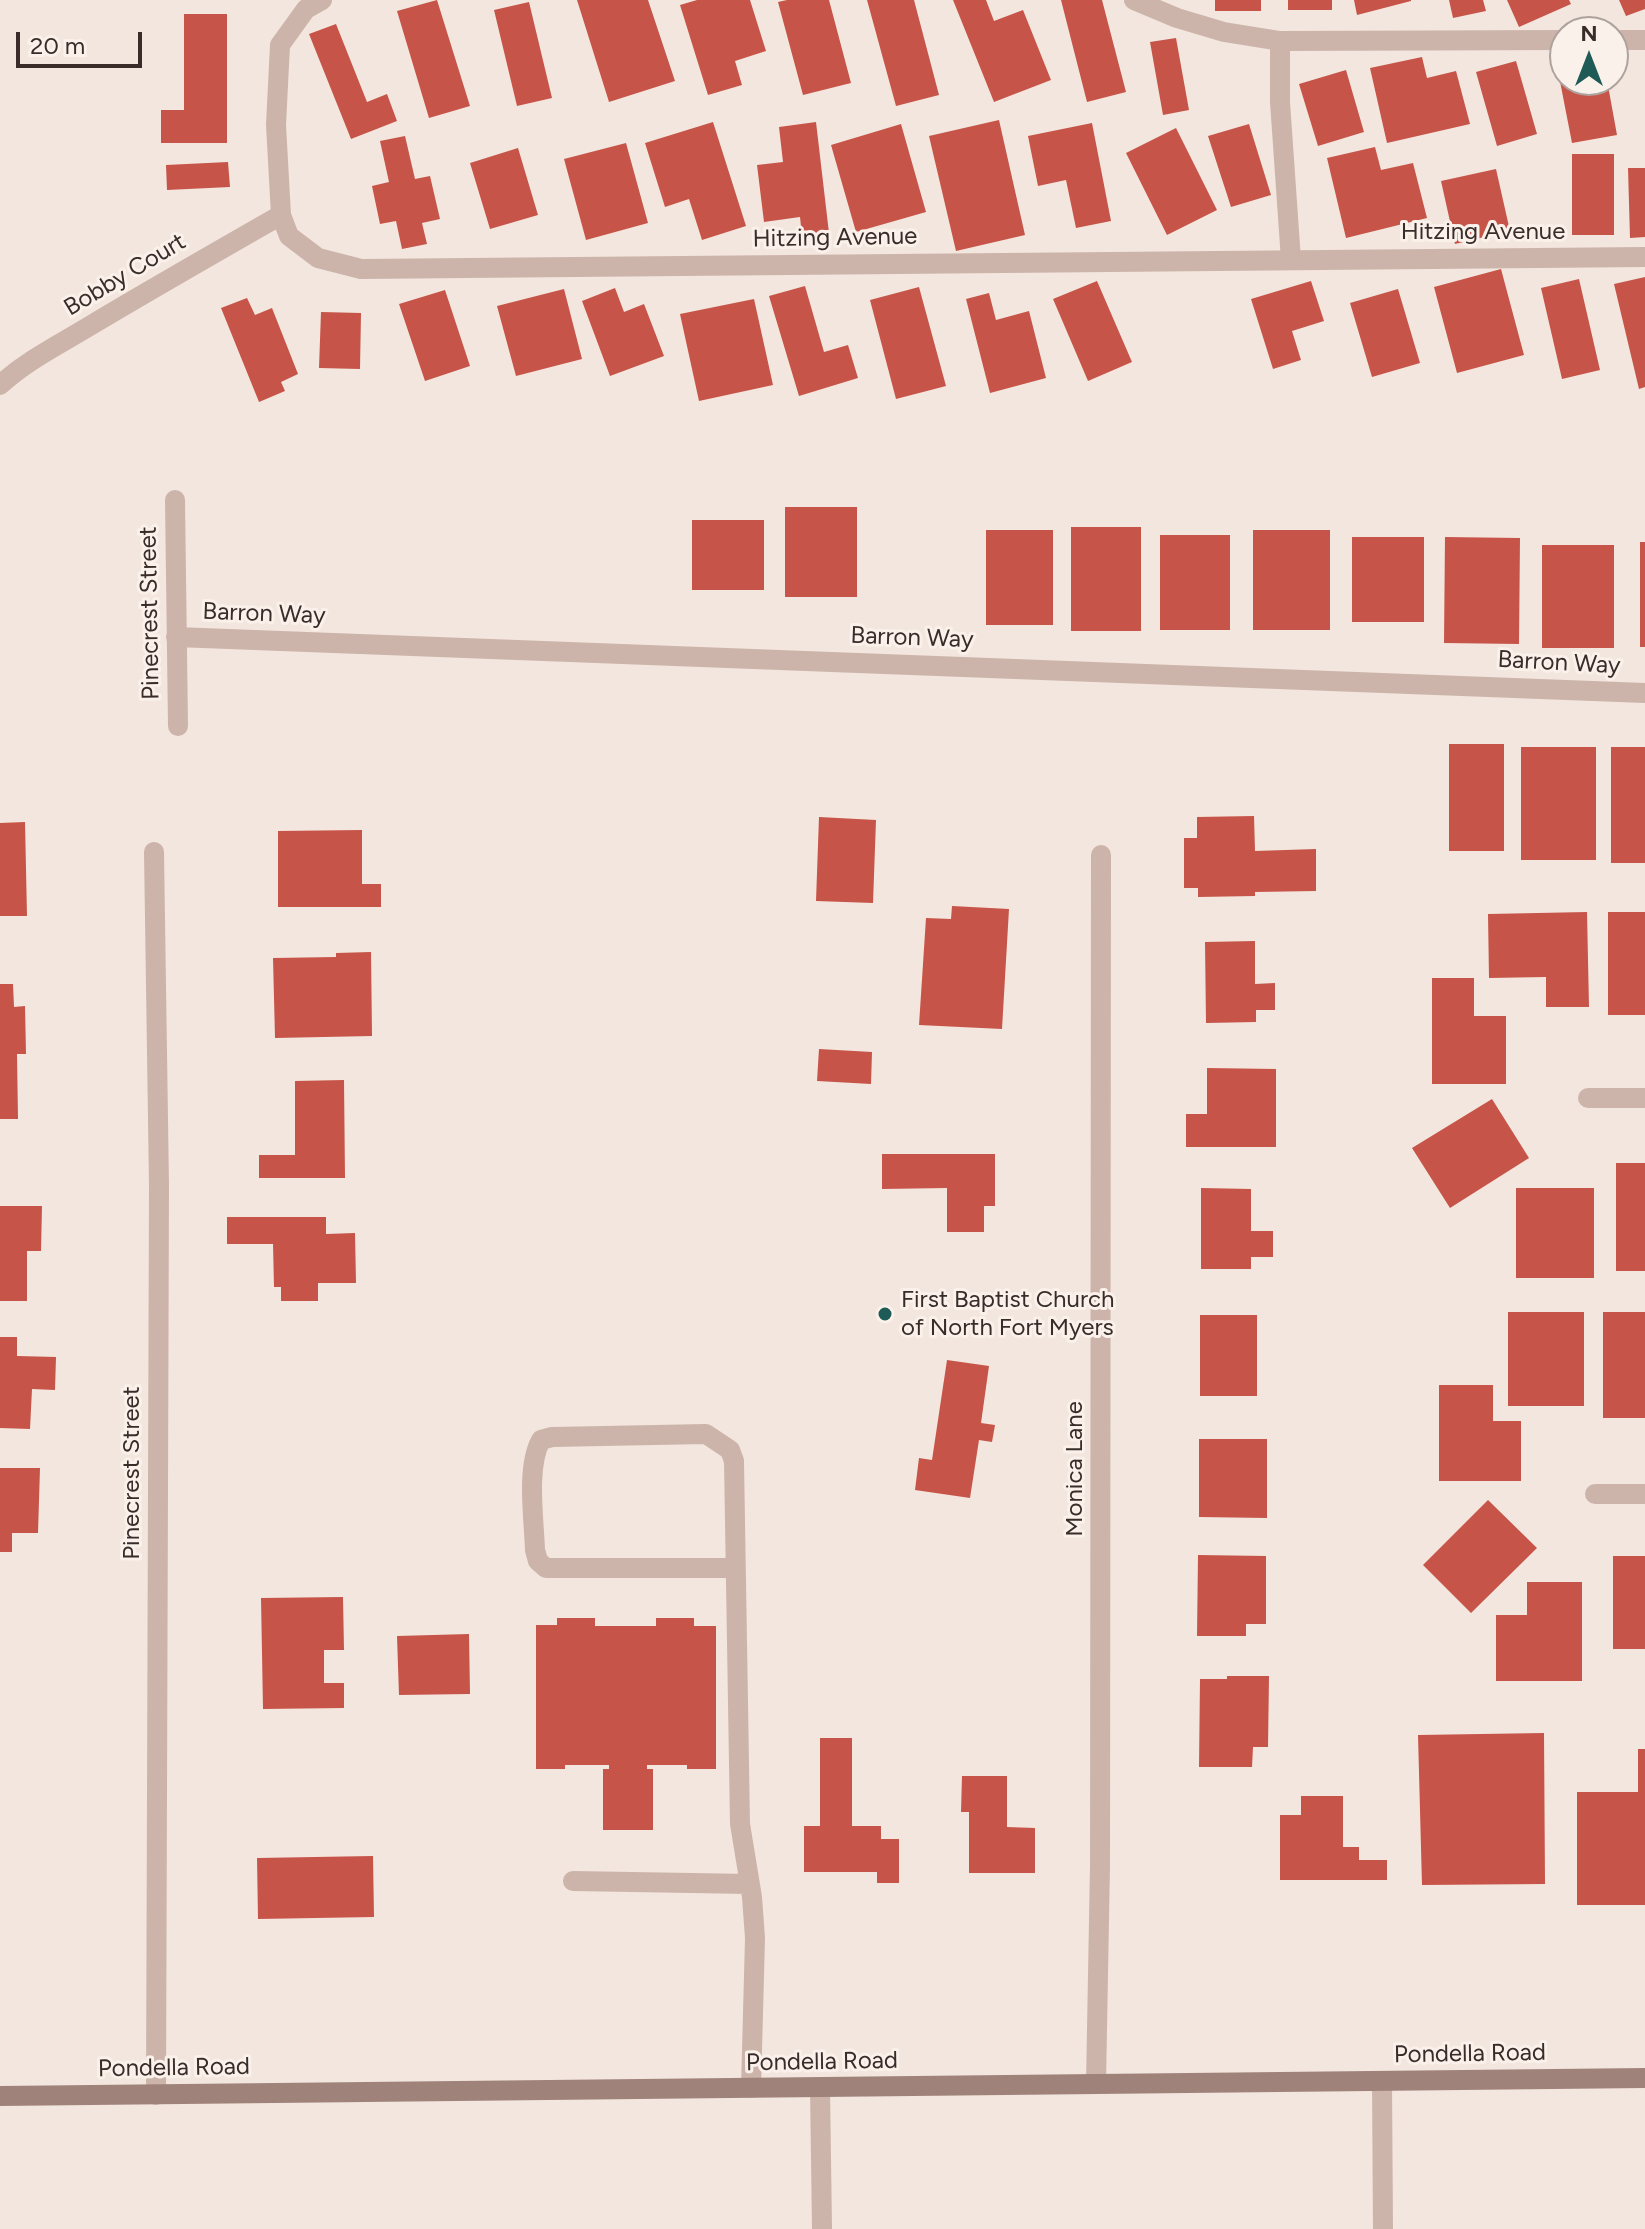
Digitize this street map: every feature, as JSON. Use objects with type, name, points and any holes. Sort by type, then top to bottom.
[{"type":"main road","name":"Pondella Road","points":[[0,2096],[1645,2078]]},
{"type":"street","points":[[1134,0],[1177,18],[1224,32],[1280,41],[1549,40]]},
{"type":"street","points":[[281,215],[276,125],[280,45],[310,3]]},
{"type":"street","points":[[1280,41],[1280,102],[1291,260]]},
{"type":"street","name":"Hitzing Avenue","points":[[281,215],[289,236],[318,258],[361,269],[1645,257]]},
{"type":"street","name":"Bobby Court","points":[[0,385],[23,367],[175,274],[281,215]]},
{"type":"street","name":"Pinecrest Street","points":[[175,500],[178,726]]},
{"type":"street","name":"Barron Way","points":[[176,637],[1645,693]]},
{"type":"street","name":"Pinecrest Street","points":[[154,852],[159,1186],[156,2095]]},
{"type":"street","name":"Monica Lane","points":[[1096,2084],[1100,1835],[1101,855]]},
{"type":"street","points":[[1588,1098],[1645,1098]]},
{"type":"street","points":[[734,1568],[546,1568],[538,1561],[535,1550],[533,1471],[541,1440],[552,1437],[706,1434],[730,1450],[734,1461],[740,1824],[755,1938],[751,2088]]},
{"type":"street","points":[[1595,1494],[1645,1494]]},
{"type":"street","points":[[573,1881],[750,1884]]},
{"type":"street","points":[[1382,2081],[1383,2229]]},
{"type":"street","points":[[820,2088],[822,2229]]},
{"type":"building","points":[[437,0],[470,106],[429,118],[397,11]]},
{"type":"building","points":[[577,0],[648,0],[675,81],[609,102]]},
{"type":"building","points":[[697,0],[750,0],[766,51],[735,61],[742,85],[708,95],[680,5]]},
{"type":"building","points":[[829,0],[851,83],[803,95],[778,2]]},
{"type":"building","points":[[867,0],[914,0],[939,95],[896,106]]},
{"type":"building","points":[[953,0],[986,0],[994,21],[1023,10],[1051,80],[994,102]]},
{"type":"building","points":[[1061,0],[1102,0],[1126,92],[1087,102]]},
{"type":"building","points":[[1215,0],[1261,0],[1261,11],[1215,11]]},
{"type":"building","points":[[1288,0],[1332,0],[1332,10],[1288,10]]},
{"type":"building","points":[[1354,0],[1411,0],[1411,1],[1357,15]]},
{"type":"building","points":[[1449,0],[1483,0],[1486,11],[1453,18]]},
{"type":"building","points":[[1507,0],[1569,0],[1571,4],[1519,27]]},
{"type":"building","points":[[1619,0],[1645,0],[1645,9],[1626,16]]},
{"type":"building","points":[[529,2],[552,98],[517,106],[494,10]]},
{"type":"building","points":[[184,14],[227,14],[227,143],[161,143],[161,110],[184,110]]},
{"type":"building","points":[[336,24],[367,102],[387,94],[397,121],[351,139],[309,34]]},
{"type":"building","points":[[1176,38],[1189,110],[1163,115],[1150,42]]},
{"type":"building","points":[[1422,57],[1427,78],[1456,71],[1470,124],[1387,143],[1370,68]]},
{"type":"building","points":[[1516,61],[1537,134],[1497,146],[1476,72]]},
{"type":"building","points":[[1346,70],[1364,132],[1318,146],[1299,84]]},
{"type":"building","points":[[1563,96],[1610,96],[1617,135],[1572,143]]},
{"type":"building","points":[[999,120],[1025,235],[956,251],[929,136]]},
{"type":"building","points":[[713,122],[746,226],[702,240],[689,199],[665,207],[645,143]]},
{"type":"building","points":[[816,122],[829,233],[802,236],[800,217],[764,222],[757,165],[783,162],[779,127]]},
{"type":"building","points":[[1092,123],[1111,221],[1076,228],[1066,180],[1038,186],[1028,136]]},
{"type":"building","points":[[901,124],[926,212],[856,232],[831,145]]},
{"type":"building","points":[[1249,124],[1271,195],[1231,207],[1208,136]]},
{"type":"building","points":[[1176,128],[1217,210],[1167,235],[1126,153]]},
{"type":"building","points":[[405,136],[415,179],[430,176],[440,219],[422,223],[427,244],[402,249],[396,221],[380,224],[372,186],[389,182],[380,141]]},
{"type":"building","points":[[626,143],[648,223],[586,240],[564,159]]},
{"type":"building","points":[[1375,147],[1381,170],[1413,163],[1427,218],[1346,238],[1327,158]]},
{"type":"building","points":[[518,148],[538,215],[490,229],[470,163]]},
{"type":"building","points":[[1572,154],[1614,154],[1614,235],[1572,235]]},
{"type":"building","points":[[228,162],[230,187],[167,190],[166,165]]},
{"type":"building","points":[[1628,168],[1645,168],[1645,237],[1630,238]]},
{"type":"building","points":[[1496,169],[1510,231],[1455,244],[1441,181]]},
{"type":"building","points":[[1501,269],[1524,355],[1457,373],[1434,287]]},
{"type":"building","points":[[1645,277],[1645,387],[1639,389],[1614,284]]},
{"type":"building","points":[[1579,279],[1600,370],[1562,379],[1541,288]]},
{"type":"building","points":[[1097,281],[1132,362],[1088,381],[1053,299]]},
{"type":"building","points":[[1311,281],[1324,321],[1292,331],[1301,360],[1273,369],[1251,299]]},
{"type":"building","points":[[805,286],[824,352],[848,345],[858,378],[799,396],[769,296]]},
{"type":"building","points":[[919,287],[946,386],[896,399],[870,300]]},
{"type":"building","points":[[615,288],[624,312],[644,304],[664,356],[610,376],[582,301]]},
{"type":"building","points":[[564,289],[582,359],[516,376],[497,306]]},
{"type":"building","points":[[1398,289],[1420,363],[1372,377],[1350,303]]},
{"type":"building","points":[[445,290],[470,366],[425,381],[399,304]]},
{"type":"building","points":[[989,293],[996,320],[1029,311],[1046,378],[990,393],[966,299]]},
{"type":"building","points":[[247,298],[255,315],[272,308],[298,374],[281,382],[285,391],[259,402],[221,308]]},
{"type":"building","points":[[754,299],[773,385],[699,401],[680,314]]},
{"type":"building","points":[[321,312],[361,313],[360,369],[319,368]]},
{"type":"building","points":[[785,507],[857,507],[857,597],[785,597]]},
{"type":"building","points":[[692,520],[764,520],[764,590],[692,590]]},
{"type":"building","points":[[1071,527],[1141,527],[1141,631],[1071,631]]},
{"type":"building","points":[[986,530],[1053,530],[1053,625],[986,625]]},
{"type":"building","points":[[1253,530],[1330,530],[1330,630],[1253,630]]},
{"type":"building","points":[[1160,535],[1230,535],[1230,630],[1160,630]]},
{"type":"building","points":[[1352,537],[1424,537],[1424,622],[1352,622]]},
{"type":"building","points":[[1445,537],[1520,538],[1519,644],[1444,643]]},
{"type":"building","points":[[1640,542],[1645,542],[1645,647],[1640,647]]},
{"type":"building","points":[[1542,545],[1614,545],[1614,648],[1542,648]]},
{"type":"building","points":[[1449,744],[1504,744],[1504,851],[1449,851]]},
{"type":"building","points":[[1521,747],[1596,747],[1596,860],[1521,860]]},
{"type":"building","points":[[1611,747],[1645,747],[1645,863],[1611,863]]},
{"type":"building","points":[[1254,816],[1255,851],[1316,849],[1316,891],[1198,897],[1198,888],[1184,888],[1184,838],[1197,838],[1197,817]]},
{"type":"building","points":[[819,817],[876,820],[873,903],[816,901]]},
{"type":"building","points":[[25,822],[27,916],[0,916],[0,823]]},
{"type":"building","points":[[362,830],[362,884],[381,884],[381,907],[278,907],[278,831]]},
{"type":"building","points":[[952,906],[1009,909],[1002,1029],[919,1025],[926,918],[951,919]]},
{"type":"building","points":[[1587,912],[1589,1007],[1546,1007],[1546,977],[1489,978],[1488,914]]},
{"type":"building","points":[[1608,912],[1645,912],[1645,1015],[1608,1015]]},
{"type":"building","points":[[1255,941],[1255,984],[1275,983],[1275,1010],[1256,1010],[1256,1022],[1206,1023],[1205,942]]},
{"type":"building","points":[[371,952],[372,1036],[275,1038],[273,958],[336,957],[336,953]]},
{"type":"building","points":[[1432,978],[1474,978],[1474,1016],[1506,1016],[1506,1084],[1432,1084]]},
{"type":"building","points":[[0,984],[13,984],[14,1007],[25,1006],[26,1054],[17,1054],[18,1119],[0,1119]]},
{"type":"building","points":[[819,1049],[872,1052],[871,1084],[817,1081]]},
{"type":"building","points":[[1207,1068],[1276,1069],[1276,1147],[1186,1147],[1186,1114],[1207,1114]]},
{"type":"building","points":[[344,1080],[345,1178],[259,1178],[259,1155],[295,1155],[295,1081]]},
{"type":"building","points":[[1492,1099],[1529,1158],[1450,1208],[1412,1148]]},
{"type":"building","points":[[882,1154],[995,1154],[995,1206],[984,1206],[984,1232],[947,1232],[947,1188],[882,1189]]},
{"type":"building","points":[[1616,1163],[1645,1163],[1645,1271],[1616,1271]]},
{"type":"building","points":[[1201,1188],[1251,1189],[1251,1231],[1273,1231],[1273,1257],[1251,1257],[1251,1269],[1201,1269]]},
{"type":"building","points":[[1516,1188],[1594,1188],[1594,1278],[1516,1278]]},
{"type":"building","points":[[0,1206],[42,1206],[41,1251],[27,1251],[27,1301],[0,1301]]},
{"type":"building","points":[[227,1217],[326,1217],[326,1234],[355,1233],[356,1283],[318,1283],[318,1301],[281,1301],[281,1287],[274,1287],[273,1244],[227,1244]]},
{"type":"building","points":[[1508,1312],[1584,1312],[1584,1406],[1508,1406]]},
{"type":"building","points":[[1603,1312],[1645,1312],[1645,1418],[1603,1418]]},
{"type":"building","points":[[1200,1315],[1257,1315],[1257,1396],[1200,1396]]},
{"type":"building","points":[[0,1337],[17,1337],[17,1356],[56,1357],[55,1390],[32,1389],[30,1429],[0,1428]]},
{"type":"building","points":[[947,1360],[989,1366],[981,1423],[995,1425],[992,1442],[979,1440],[970,1498],[915,1490],[919,1458],[932,1460]]},
{"type":"building","points":[[1439,1385],[1493,1385],[1493,1421],[1521,1421],[1521,1481],[1439,1481]]},
{"type":"building","points":[[1199,1439],[1267,1439],[1267,1518],[1199,1517]]},
{"type":"building","points":[[0,1468],[40,1468],[38,1533],[12,1533],[12,1552],[0,1552]]},
{"type":"building","points":[[1488,1500],[1537,1548],[1471,1613],[1423,1565]]},
{"type":"building","points":[[1198,1555],[1266,1556],[1266,1624],[1246,1624],[1246,1636],[1197,1636]]},
{"type":"building","points":[[1613,1556],[1645,1556],[1645,1649],[1613,1649]]},
{"type":"building","points":[[1527,1582],[1582,1582],[1582,1681],[1496,1681],[1496,1615],[1527,1615]]},
{"type":"building","points":[[343,1597],[344,1650],[324,1650],[324,1683],[344,1683],[344,1708],[263,1709],[261,1598]]},
{"type":"building","points":[[557,1618],[595,1618],[595,1626],[656,1626],[656,1618],[694,1618],[694,1626],[716,1626],[716,1769],[647,1765],[647,1769],[653,1769],[653,1830],[603,1830],[603,1769],[609,1769],[609,1765],[565,1765],[565,1769],[536,1769],[536,1625],[557,1625]]},
{"type":"building","points":[[469,1634],[470,1694],[399,1695],[397,1636]]},
{"type":"building","points":[[1227,1676],[1269,1676],[1268,1747],[1253,1747],[1252,1767],[1199,1767],[1200,1679],[1227,1679]]},
{"type":"building","points":[[1544,1733],[1545,1884],[1422,1885],[1418,1735]]},
{"type":"building","points":[[820,1738],[852,1738],[852,1826],[881,1826],[881,1839],[899,1839],[899,1883],[877,1883],[877,1872],[804,1872],[804,1826],[820,1826]]},
{"type":"building","points":[[1638,1749],[1645,1749],[1645,1905],[1577,1905],[1577,1792],[1638,1792]]},
{"type":"building","points":[[962,1776],[1007,1776],[1007,1827],[1035,1828],[1035,1873],[969,1873],[969,1812],[961,1812]]},
{"type":"building","points":[[1301,1796],[1343,1796],[1343,1847],[1359,1847],[1359,1860],[1387,1860],[1387,1880],[1280,1880],[1280,1815],[1301,1815]]},
{"type":"building","points":[[373,1856],[374,1917],[258,1919],[257,1858]]},
{"type":"place","name":"First Baptist Church of North Fort Myers","points":[[885,1314]]}]
